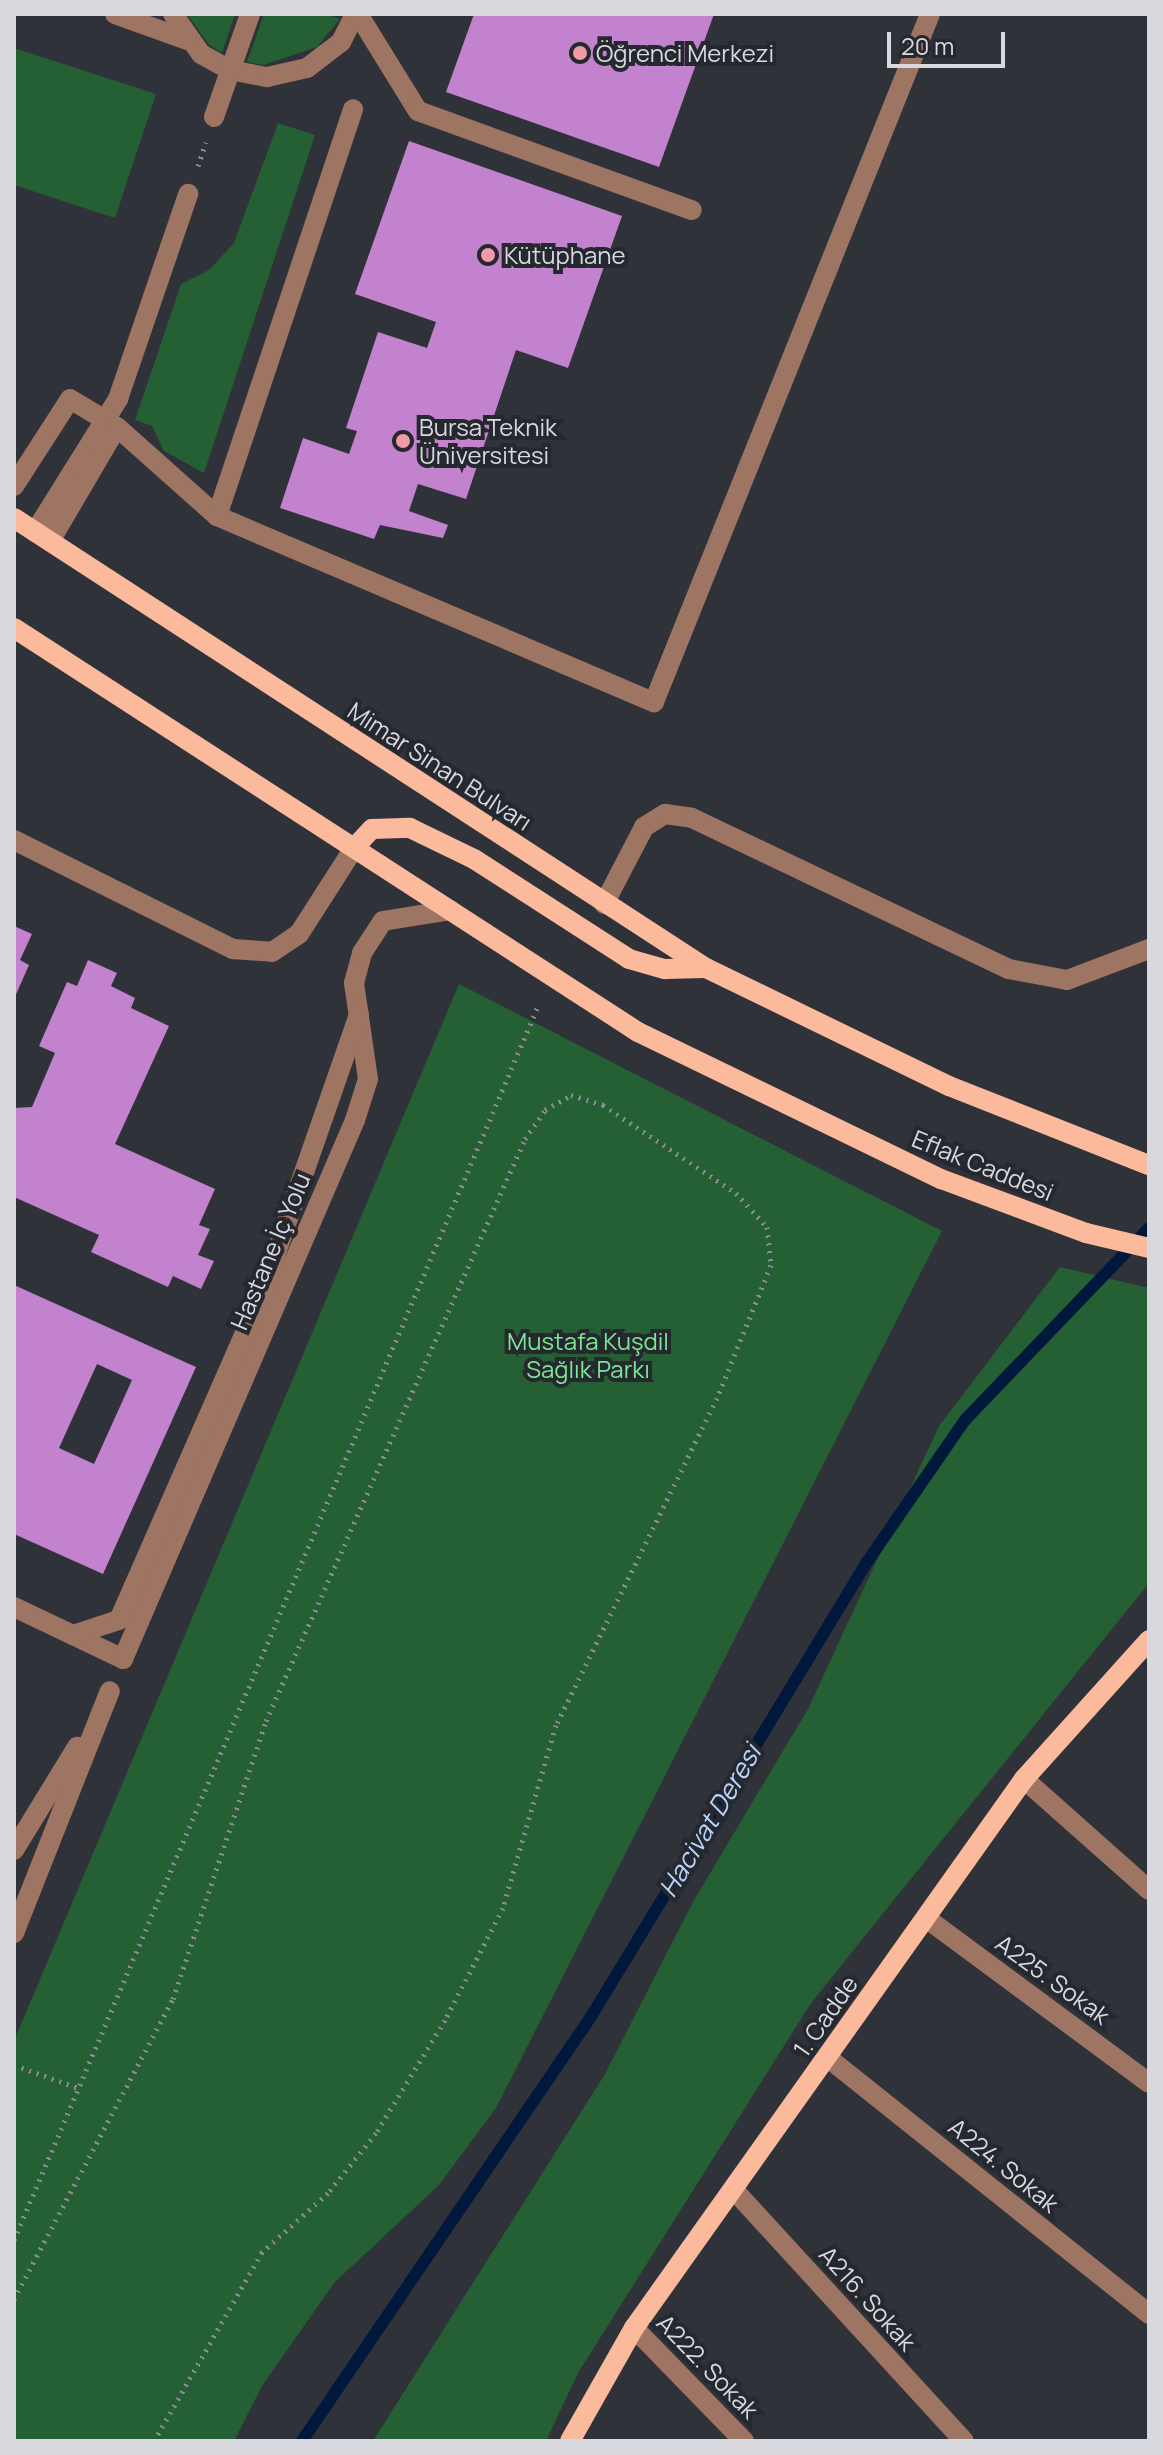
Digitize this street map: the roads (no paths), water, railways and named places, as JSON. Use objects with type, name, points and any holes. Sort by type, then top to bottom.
[{"type":"main road","name":"Mimar Sinan Bulvarı","points":[[14,518],[706,968],[848,1041],[1149,1165]]},
{"type":"main road","points":[[14,628],[450,910]]},
{"type":"main road","points":[[354,848],[372,829],[410,828],[474,859],[629,959],[665,969],[706,968]]},
{"type":"main road","name":"Eflak Caddesi","points":[[450,910],[638,1032],[803,1115],[941,1179],[1086,1233],[1149,1248]]},
{"type":"main road","name":"1. Cadde","points":[[570,2441],[634,2328],[1024,1779],[1149,1640]]},
{"type":"street","points":[[115,14],[187,40],[230,70],[267,77],[307,68],[341,42],[356,14],[418,111],[692,210]]},
{"type":"street","points":[[173,14],[187,40]]},
{"type":"street","points":[[214,117],[250,14]]},
{"type":"street","points":[[14,486],[70,399],[111,424],[217,516],[654,702],[930,14]]},
{"type":"street","points":[[217,516],[353,109]]},
{"type":"street","points":[[42,537],[111,424],[188,194]]},
{"type":"street","points":[[604,904],[644,827],[665,814],[692,818],[1009,969],[1067,980],[1149,949]]},
{"type":"street","points":[[14,840],[233,949],[272,952],[299,934],[354,848]]},
{"type":"street","name":"Hastane İç Yolu","points":[[14,1850],[110,1691],[355,1120],[369,1049],[354,983],[383,921],[450,910]]},
{"type":"street","points":[[72,1635],[99,1632],[119,1620],[261,1296],[359,1015]]},
{"type":"street","points":[[14,1607],[123,1659]]},
{"type":"street","points":[[14,1933],[110,1691]]},
{"type":"street","points":[[1024,1779],[1149,1890]]},
{"type":"street","name":"A225. Sokak","points":[[926,1918],[1149,2083]]},
{"type":"street","name":"A224. Sokak","points":[[827,2057],[1149,2314]]},
{"type":"street","name":"A216. Sokak","points":[[734,2190],[964,2441]]},
{"type":"street","name":"A222. Sokak","points":[[634,2328],[744,2441]]},
{"type":"waterway","name":"Hacivat Deresi","points":[[302,2441],[592,2015],[867,1562],[965,1420],[1149,1228]]},
{"type":"place","name":"Öğrenci Merkezi","points":[[580,53]]},
{"type":"place","name":"Kütüphane","points":[[488,255]]},
{"type":"place","name":"Bursa Teknik Üniversitesi","points":[[403,441]]},
{"type":"park label","name":"Mustafa Kuşdil Sağlık Parkı","points":[[588,1355]]}]
